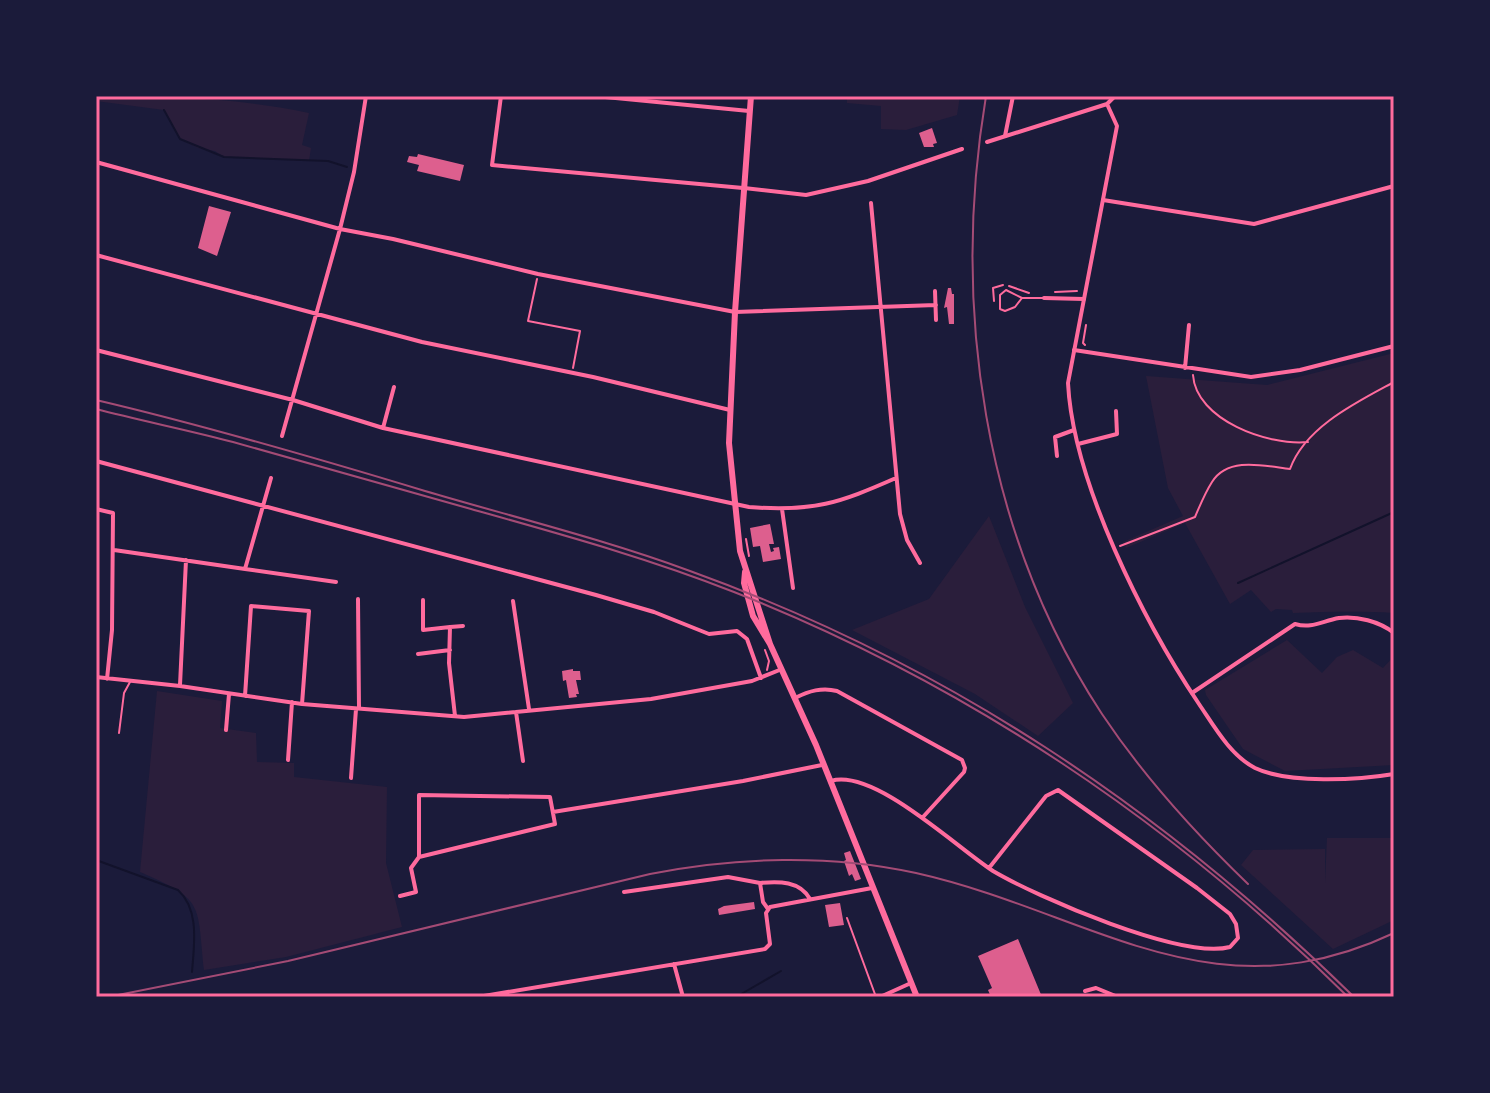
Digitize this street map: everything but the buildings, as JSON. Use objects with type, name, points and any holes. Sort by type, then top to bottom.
[{"type":"main road","points":[[751,96],[729,443],[744,583],[753,616],[782,669],[831,781],[917,997]]},
{"type":"street","points":[[282,436],[340,229],[354,172],[366,96]]},
{"type":"street","points":[[501,96],[492,165],[806,195],[868,181],[962,149]]},
{"type":"street","points":[[595,96],[749,111]]},
{"type":"street","points":[[1005,136],[1013,96]]},
{"type":"street","points":[[987,142],[1092,111],[1115,96]]},
{"type":"street","points":[[1107,104],[1117,126],[1068,383],[1074,430],[1115,548],[1150,622],[1192,693],[1227,744],[1254,768],[1271,774],[1300,777],[1394,774]]},
{"type":"street","points":[[96,162],[340,229],[538,274],[735,312],[936,305]]},
{"type":"street","points":[[1103,200],[1254,224],[1394,186]]},
{"type":"street","points":[[871,203],[900,514],[907,540],[920,563]]},
{"type":"street","points":[[96,255],[422,342],[730,410]]},
{"type":"street","points":[[935,291],[936,320]]},
{"type":"street","points":[[1045,295],[1084,299]]},
{"type":"street","points":[[1185,368],[1189,325]]},
{"type":"street","points":[[1073,350],[1185,368],[1261,376],[1300,370],[1394,346]]},
{"type":"street","points":[[96,350],[293,400],[383,428],[749,507],[801,509],[832,504],[896,478]]},
{"type":"street","points":[[383,428],[394,387]]},
{"type":"street","points":[[1078,444],[1117,434],[1116,411]]},
{"type":"street","points":[[1057,456],[1055,437],[1074,430]]},
{"type":"street","points":[[96,461],[632,605],[709,634],[737,631],[747,639],[761,678]]},
{"type":"street","points":[[245,569],[271,478]]},
{"type":"street","points":[[96,509],[113,513],[107,679]]},
{"type":"street","points":[[782,509],[793,588]]},
{"type":"street","points":[[114,550],[336,582]]},
{"type":"street","points":[[180,686],[186,560]]},
{"type":"street","points":[[351,778],[357,708],[358,599]]},
{"type":"street","points":[[423,600],[423,630],[463,626]]},
{"type":"street","points":[[513,601],[529,709]]},
{"type":"street","points":[[245,696],[251,606],[309,611],[302,704]]},
{"type":"street","points":[[1192,693],[1295,624],[1306,627],[1339,618],[1360,618],[1386,626],[1394,633]]},
{"type":"street","points":[[450,627],[455,716]]},
{"type":"street","points":[[418,654],[450,650]]},
{"type":"street","points":[[96,677],[302,704],[455,716],[651,699],[761,678],[782,669]]},
{"type":"street","points":[[795,698],[816,690],[837,691],[962,760],[964,772],[923,817]]},
{"type":"street","points":[[226,730],[229,694]]},
{"type":"street","points":[[288,760],[292,702]]},
{"type":"street","points":[[516,711],[523,761]]},
{"type":"street","points":[[553,812],[743,781],[823,764]]},
{"type":"street","points":[[831,781],[844,779],[869,787],[923,817],[989,868],[1017,885],[1148,937],[1214,949],[1230,947],[1238,938],[1236,924],[1230,914],[1058,790],[1046,796],[989,868]]},
{"type":"street","points":[[400,896],[416,892],[411,868],[419,857],[419,795],[550,797],[555,824],[419,857]]},
{"type":"street","points":[[624,892],[728,877],[788,884],[802,889],[810,899]]},
{"type":"street","points":[[760,883],[763,902],[768,909]]},
{"type":"street","points":[[768,909],[872,888]]},
{"type":"street","points":[[478,997],[767,947],[770,944],[768,909]]},
{"type":"street","points":[[674,964],[683,997]]},
{"type":"street","points":[[878,997],[911,983]]},
{"type":"street","points":[[1085,991],[1096,988],[1118,997]]},
{"type":"lane","points":[[1022,298],[1011,310],[1000,309],[1003,291],[1022,298],[1045,295]]},
{"type":"lane","points":[[119,733],[124,693],[131,681]]},
{"type":"lane","points":[[847,918],[878,997]]},
{"type":"path","points":[[538,274],[528,321],[580,331],[573,373]]},
{"type":"path","points":[[988,302],[994,301],[993,288],[1002,285],[1032,293]]},
{"type":"path","points":[[1045,295],[1077,291]]},
{"type":"path","points":[[1193,376],[1200,399],[1226,420],[1274,441],[1309,441]]},
{"type":"path","points":[[1115,548],[1195,517],[1213,479],[1223,471],[1254,463],[1290,469],[1295,456],[1331,420],[1394,382]]},
{"type":"path","points":[[746,536],[751,561]]},
{"type":"path","points":[[766,668],[769,661]]},
{"type":"shaded area","points":[[96,96],[203,99],[309,113],[302,145],[311,148],[309,161],[224,157],[180,139],[164,110],[96,101]]},
{"type":"shaded area","points":[[847,96],[960,96],[957,115],[906,130],[881,129],[881,106],[847,103]]},
{"type":"shaded area","points":[[1394,353],[1394,613],[1293,613],[1292,610],[1276,609],[1271,612],[1251,590],[1230,604],[1185,523],[1126,548],[1123,542],[1183,516],[1168,488],[1146,376],[1267,385]]},
{"type":"shaded area","points":[[989,516],[1025,607],[1073,703],[1038,736],[975,694],[852,630],[929,599]]},
{"type":"shaded area","points":[[1287,640],[1322,673],[1337,657],[1353,650],[1383,668],[1394,656],[1394,765],[1285,771],[1243,749],[1205,690]]},
{"type":"shaded area","points":[[157,691],[222,701],[220,728],[256,733],[257,762],[294,763],[294,777],[387,787],[386,863],[402,927],[286,957],[204,970],[194,906],[176,890],[140,872]]},
{"type":"shaded area","points":[[1327,838],[1394,838],[1394,920],[1333,949],[1241,865],[1253,850],[1325,849],[1325,883]]},
{"type":"waterway","points":[[164,110],[180,139],[224,157],[328,161],[347,167]]},
{"type":"waterway","points":[[1238,583],[1394,512]]},
{"type":"waterway","points":[[96,860],[178,890],[185,898],[194,928],[192,972]]},
{"type":"waterway","points":[[736,997],[781,971]]},
{"type":"tram line","points":[[96,409],[233,442],[604,547],[734,592],[819,628],[903,669],[1062,763],[1210,873],[1281,933],[1348,997]]},
{"type":"railway","points":[[986,96],[976,175],[973,256],[976,336],[986,416],[1004,494],[1029,571],[1061,644],[1118,737],[1170,803],[1248,884]]},
{"type":"railway","points":[[96,400],[261,443],[624,549],[784,608],[874,650],[961,696],[1045,747],[1126,803],[1205,863],[1281,928],[1354,997]]},
{"type":"railway","points":[[108,997],[288,961],[650,874],[749,861],[816,860],[916,873],[979,890],[1151,950],[1208,963],[1266,966],[1328,957],[1394,933]]}]
